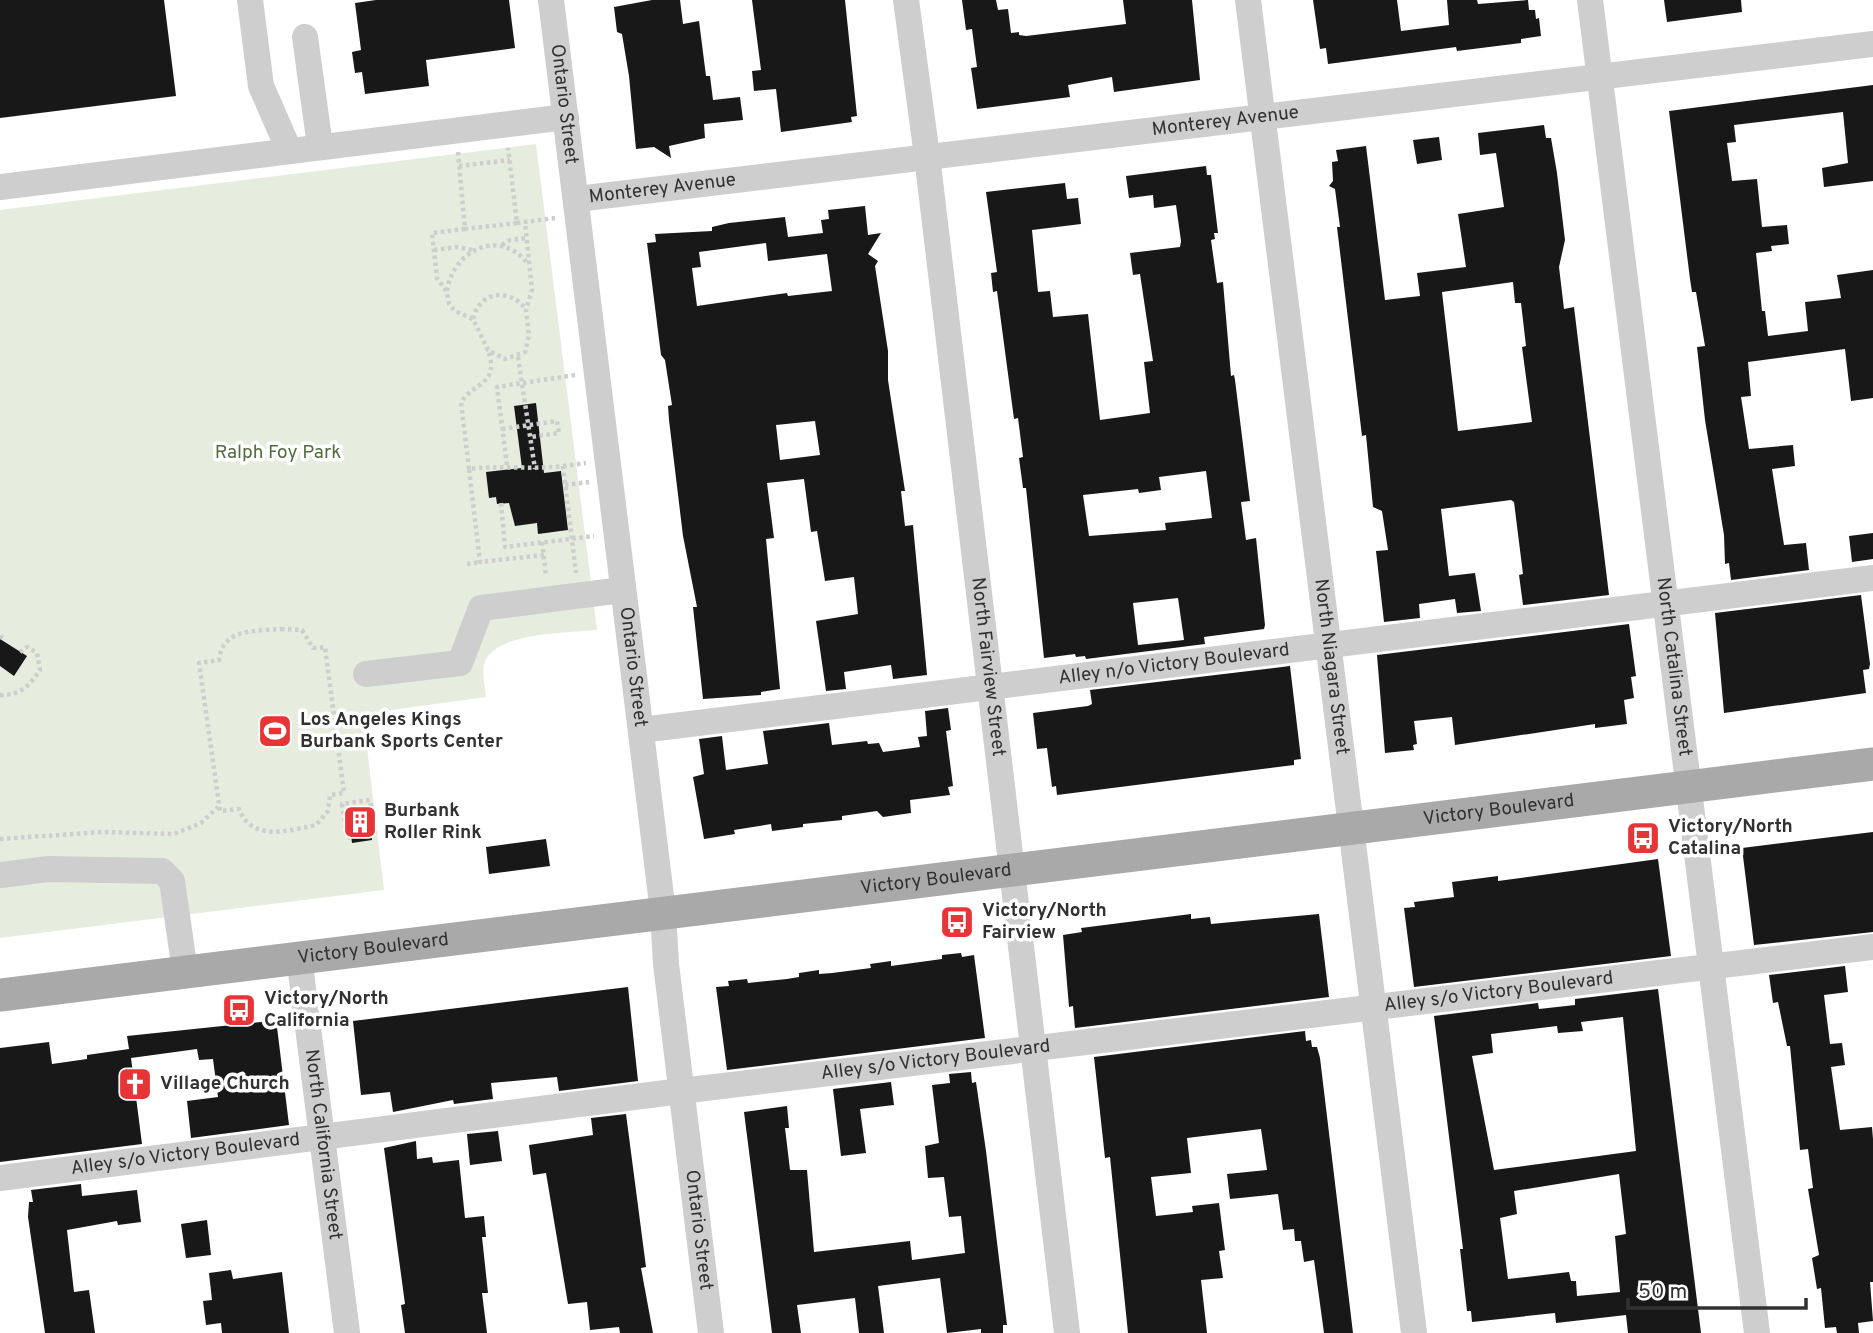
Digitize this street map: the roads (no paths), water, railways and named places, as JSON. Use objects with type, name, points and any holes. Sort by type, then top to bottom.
[{"type":"main road","name":"Victory Boulevard","points":[[0,995],[1873,764]]},
{"type":"street","points":[[250,0],[261,86],[289,150]]},
{"type":"street","name":"Ontario Street","points":[[551,0],[663,912],[681,1091],[711,1333]]},
{"type":"street","name":"North Fairview Street","points":[[906,0],[927,156],[1067,1333]]},
{"type":"street","name":"North Niagara Street","points":[[1248,0],[1414,1333]]},
{"type":"street","name":"North Catalina Street","points":[[1590,0],[1691,787],[1757,1333]]},
{"type":"street","points":[[304,37],[320,146]]},
{"type":"street","name":"Monterey Avenue","points":[[578,207],[927,156],[1873,44]]},
{"type":"street","points":[[0,187],[566,117]]},
{"type":"street","name":"Alley n/o Victory Boulevard","points":[[640,730],[1873,578]]},
{"type":"street","points":[[366,674],[460,663],[481,608],[622,590]]},
{"type":"street","points":[[0,875],[48,869],[162,871],[172,881],[185,971]]},
{"type":"street","name":"Alley s/o Victory Boulevard","points":[[0,1178],[681,1091],[1873,947]]},
{"type":"street","name":"North California Street","points":[[299,957],[348,1333]]},
{"type":"place","name":"Los Angeles Kings Burbank Sports Center","points":[[275,731]]},
{"type":"place","name":"Burbank Roller Rink","points":[[360,822]]},
{"type":"place","name":"Victory/North Catalina","points":[[1643,838]]},
{"type":"place","name":"Victory/North Fairview","points":[[957,922]]},
{"type":"place","name":"Victory/North California","points":[[239,1010]]},
{"type":"place","name":"Village Church","points":[[135,1084]]},
{"type":"park label","name":"Ralph Foy Park","points":[[278,453]]}]
